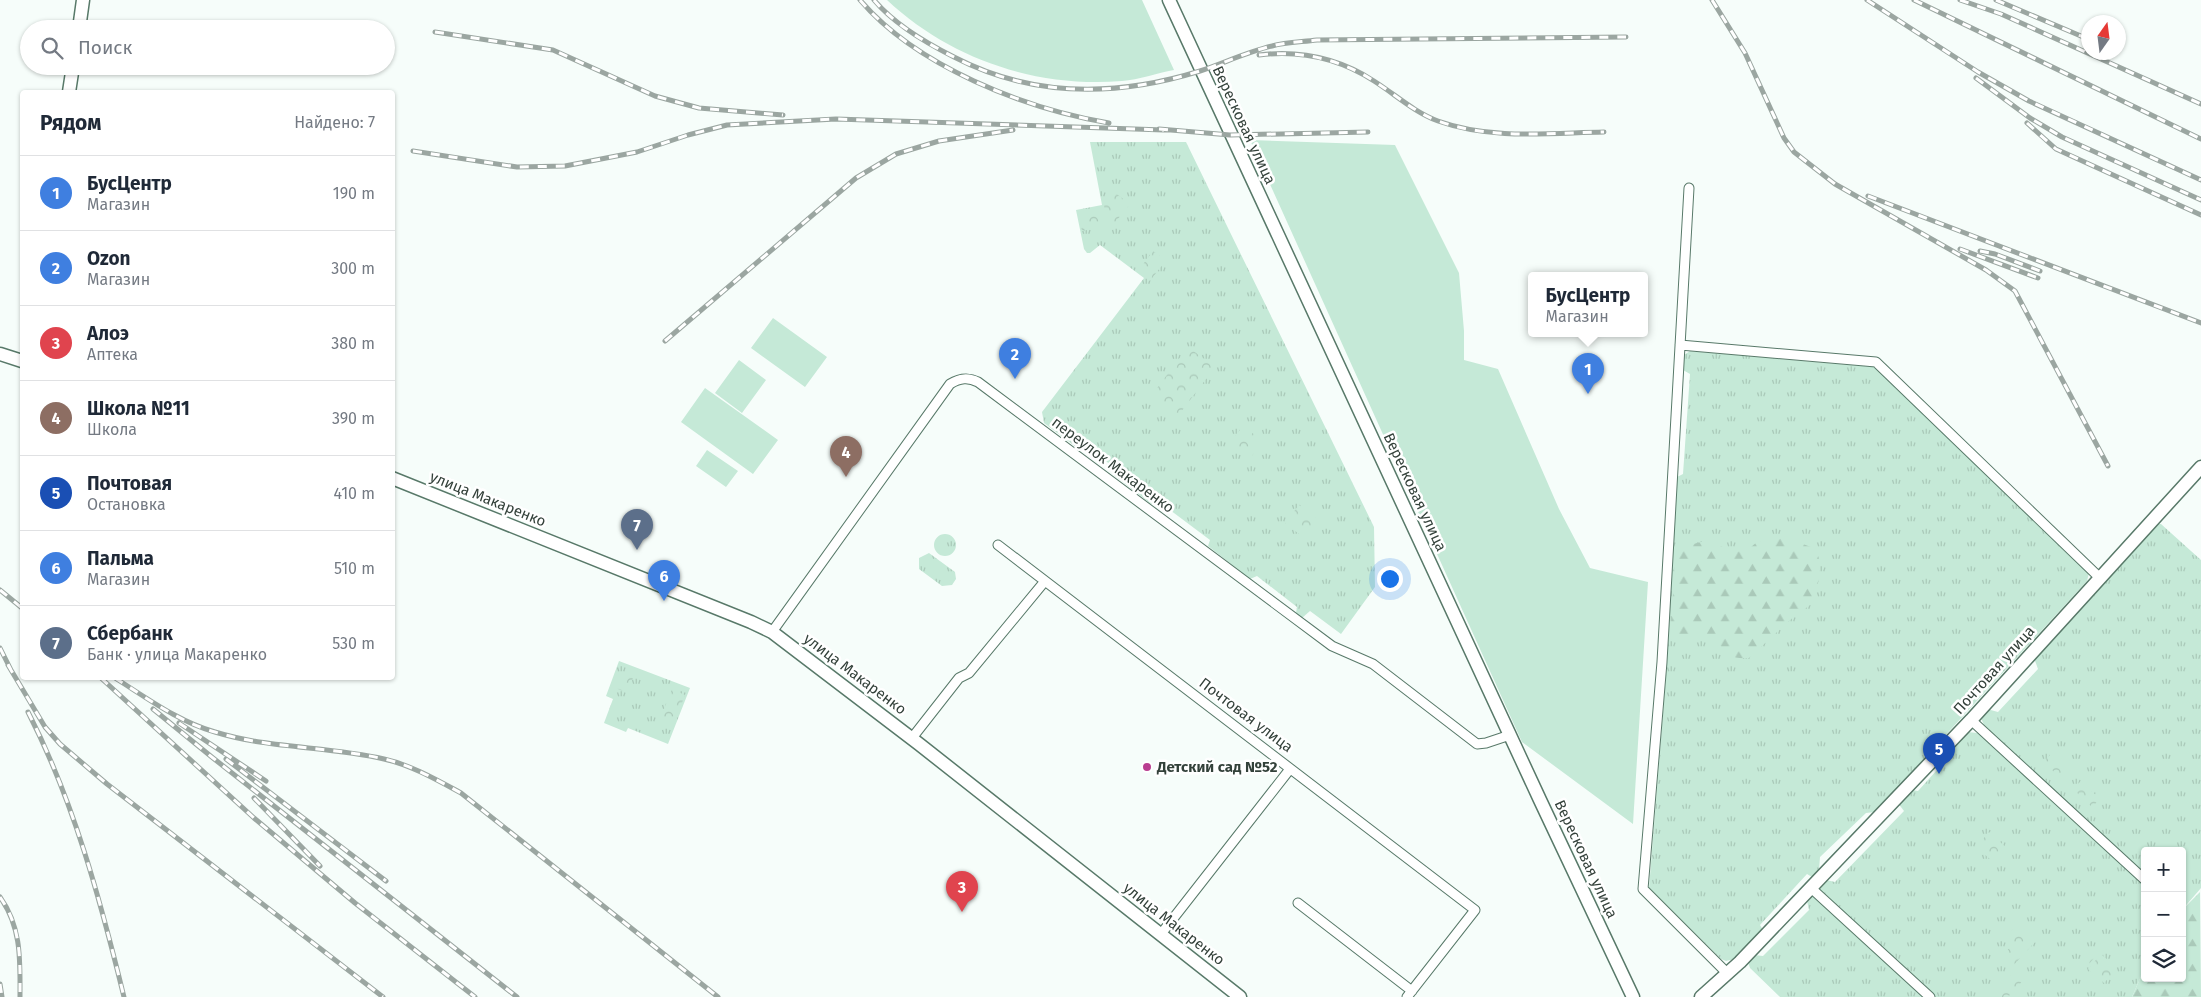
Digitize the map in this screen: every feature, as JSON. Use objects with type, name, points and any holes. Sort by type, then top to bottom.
[{"type":"street","points":[[80,20],[83,0]]},
{"type":"street","name":"Вересковая улица","points":[[1169,0],[1633,997]]},
{"type":"street","points":[[69,90],[72,75]]},
{"type":"street","points":[[1689,188],[1662,662],[1643,889],[1728,974]]},
{"type":"street","points":[[1680,345],[1876,362],[2100,578]]},
{"type":"street","points":[[0,354],[20,360]]},
{"type":"street","name":"переулок Макаренко","points":[[772,632],[950,384],[963,378],[971,379],[978,382],[1332,646],[1373,664],[1477,744],[1486,743],[1510,734]]},
{"type":"street","name":"Почтовая улица","points":[[1701,997],[1728,974],[1971,720],[2201,467]]},
{"type":"street","name":"улица Макаренко","points":[[395,479],[772,632],[912,738],[1240,997]]},
{"type":"street","name":"Почтовая улица","points":[[998,545],[1475,910],[1410,994]]},
{"type":"street","points":[[912,738],[959,678],[969,673],[1045,581]]},
{"type":"street","points":[[1971,720],[2141,876]]},
{"type":"street","points":[[1161,934],[1290,769]]},
{"type":"street","points":[[1811,888],[1930,997]]},
{"type":"street","points":[[1298,903],[1410,994]]},
{"type":"green space","points":[[887,0],[1142,0],[1174,70],[1128,80],[1090,82],[1058,80],[1026,74],[996,65],[938,39]]},
{"type":"green space","points":[[1250,140],[1395,145],[1459,273],[1464,331],[1464,360],[1498,369],[1559,509],[1590,568],[1648,582],[1633,824],[1522,742]]},
{"type":"green space","points":[[1090,142],[1186,142],[1374,527],[1375,587],[1341,634],[1310,611],[1302,618],[1296,613],[1297,607],[1257,576],[1250,579],[1208,546],[1210,540],[1158,501],[1151,504],[1114,475],[1115,468],[1082,443],[1075,446],[1044,423],[1042,412],[1144,278],[1100,245],[1090,253],[1087,253],[1084,249],[1076,210],[1102,205]]},
{"type":"green space","points":[[1110,189],[1130,204],[1113,225],[1082,231],[1079,215],[1105,211],[1103,199]]},
{"type":"green space","points":[[1153,251],[1166,260],[1150,281],[1138,271]]},
{"type":"green space","points":[[773,318],[827,357],[805,387],[751,348]]},
{"type":"green space","points":[[1188,347],[1215,367],[1178,416],[1151,396]]},
{"type":"green space","points":[[1690,351],[1874,367],[2089,573],[2087,581],[1875,812],[1866,813],[1820,857],[1819,870],[1812,877],[1807,874],[1760,925],[1763,930],[1735,959],[1726,961],[1721,959],[1649,888],[1667,663],[1677,477],[1683,474],[1690,374],[1683,370],[1684,355]]},
{"type":"green space","points":[[739,360],[766,380],[742,413],[715,393]]},
{"type":"green space","points":[[705,388],[778,440],[753,474],[681,422]]},
{"type":"green space","points":[[1243,426],[1263,441],[1248,461],[1228,445]]},
{"type":"green space","points":[[707,450],[738,471],[726,487],[696,466]]},
{"type":"green space","points":[[1299,505],[1322,522],[1308,541],[1285,523]]},
{"type":"green space","points":[[2155,524],[2161,524],[2201,560],[2201,888],[2186,905],[2186,847],[2141,847],[2141,976],[2132,997],[1780,997],[1750,968],[1748,962],[1754,955],[1763,956],[1809,910],[1807,901],[1826,880],[1835,882],[1904,811],[1898,803],[1912,790],[1918,791],[1946,760],[1948,750],[1968,732],[1977,733],[1984,725],[1981,718],[1987,709],[1998,712],[2038,669],[2034,658]]},
{"type":"green space","points":[[941,534],[949,534],[956,541],[956,549],[949,556],[941,556],[934,549],[934,541]]},
{"type":"green space","points":[[1782,536],[1816,549],[1820,562],[1819,580],[1810,605],[1790,620],[1749,658],[1731,656],[1724,651],[1718,642],[1695,636],[1687,640],[1671,640],[1675,549],[1708,540],[1729,550],[1745,552],[1757,542]]},
{"type":"green space","points":[[929,553],[955,572],[956,579],[952,585],[942,586],[919,569],[919,558]]},
{"type":"green space","points":[[619,661],[690,688],[668,744],[628,728],[626,732],[604,723],[613,699],[606,696]]},
{"type":"green space","points":[[617,672],[633,678],[627,693],[611,686]]},
{"type":"green space","points":[[672,689],[685,695],[674,723],[661,717]]},
{"type":"green space","points":[[2051,754],[2069,770],[2061,778],[2043,762]]},
{"type":"green space","points":[[2081,781],[2100,799],[2092,807],[2073,789]]},
{"type":"green space","points":[[1989,832],[2010,851],[1997,865],[1976,847]]},
{"type":"green space","points":[[2200,892],[2201,997],[2132,997],[2141,976],[2141,982],[2186,982],[2186,906]]},
{"type":"green space","points":[[2017,925],[2035,942],[2011,968],[2000,959],[2011,946],[2003,939]]},
{"type":"green space","points":[[2093,947],[2099,953],[2086,967],[2080,961]]},
{"type":"green space","points":[[2101,954],[2117,969],[2104,983],[2088,969]]},
{"type":"green space","points":[[2018,968],[2027,976],[2008,997],[1990,997]]},
{"type":"railway","points":[[860,0],[883,24],[911,45],[941,64],[974,81],[1043,107],[1109,123]]},
{"type":"railway","points":[[874,0],[901,25],[932,46],[954,57],[1014,80],[1044,86],[1075,89],[1106,89],[1169,80],[1263,48],[1317,40],[1626,37]]},
{"type":"railway","points":[[1712,0],[1745,53],[1784,138],[1794,152],[1835,184],[1986,270],[2015,291],[2108,466]]},
{"type":"railway","points":[[1867,0],[1978,72],[2029,101],[2201,180]]},
{"type":"railway","points":[[1914,0],[2201,139]]},
{"type":"railway","points":[[1960,0],[2001,14],[2201,104]]},
{"type":"railway","points":[[1996,0],[2081,36]]},
{"type":"railway","points":[[435,32],[553,50],[655,96],[699,108],[783,115]]},
{"type":"railway","points":[[1259,55],[1304,55],[1347,67],[1361,73],[1429,117],[1458,127],[1479,131],[1520,134],[1604,132]]},
{"type":"railway","points":[[1976,78],[2030,118],[2062,137],[2201,200]]},
{"type":"railway","points":[[413,151],[517,167],[565,166],[637,152],[688,135],[727,125],[836,119],[1164,130]]},
{"type":"railway","points":[[2027,123],[2056,149],[2201,215]]},
{"type":"railway","points":[[1159,129],[1230,135],[1368,132]]},
{"type":"railway","points":[[665,341],[856,178],[896,154],[939,141],[1013,130]]},
{"type":"railway","points":[[1868,196],[2201,323]]},
{"type":"railway","points":[[1960,249],[2038,278]]},
{"type":"railway","points":[[1980,251],[1995,254],[2040,271]]},
{"type":"railway","points":[[0,590],[20,606]]},
{"type":"railway","points":[[0,648],[11,670]]},
{"type":"railway","points":[[8,665],[45,727],[60,744],[107,784],[383,997]]},
{"type":"railway","points":[[103,680],[254,818],[355,903],[475,997]]},
{"type":"railway","points":[[118,680],[176,716],[202,728],[257,742],[384,759],[414,769],[443,783],[461,793],[718,997]]},
{"type":"railway","points":[[153,709],[517,997]]},
{"type":"railway","points":[[28,712],[59,781],[72,816],[95,887],[124,997]]},
{"type":"railway","points":[[179,723],[266,781]]},
{"type":"railway","points":[[226,759],[386,881]]},
{"type":"railway","points":[[254,798],[320,866]]},
{"type":"railway","points":[[0,897],[7,909],[16,933],[20,997]]},
{"type":"railway","points":[[0,984],[2,997]]},
{"type":"place","name":"Ozon","points":[[1015,379]]},
{"type":"place","name":"БусЦентр","points":[[1588,394]]},
{"type":"place","name":"Школа №11","points":[[846,477]]},
{"type":"place","name":"Сбербанк","points":[[637,550]]},
{"type":"place","name":"Пальма","points":[[664,601]]},
{"type":"place","name":"Детский сад №52","points":[[1147,767]]},
{"type":"place","name":"Почтовая","points":[[1939,774]]},
{"type":"place","name":"Алоэ","points":[[962,912]]}]
